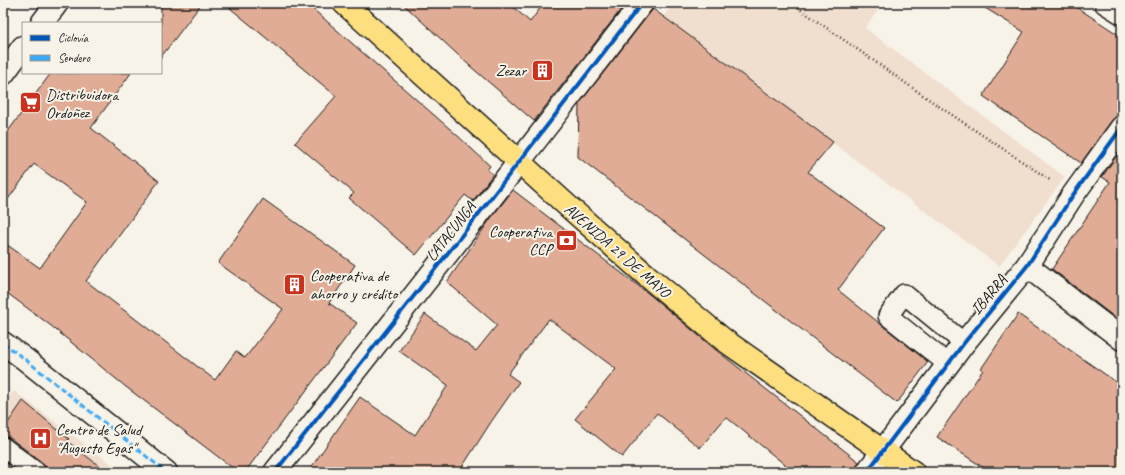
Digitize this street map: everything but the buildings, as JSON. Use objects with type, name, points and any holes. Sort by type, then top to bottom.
[{"type":"main road","name":"AVENIDA 29 DE MAYO","points":[[344,3],[640,270],[724,340],[912,472]]},
{"type":"street","points":[[43,22],[57,3]]},
{"type":"street","name":"LATACUNGA","points":[[275,472],[642,3]]},
{"type":"street","points":[[1106,3],[1122,13]]},
{"type":"street","points":[[3,74],[22,49]]},
{"type":"street","name":"IBARRA","points":[[867,472],[964,343],[1027,266],[1073,195],[1122,127]]},
{"type":"street","points":[[1027,266],[1122,339]]},
{"type":"street","points":[[3,343],[166,472]]},
{"type":"lane","points":[[948,364],[888,316],[904,294],[964,343]]},
{"type":"lane","points":[[3,447],[36,472]]},
{"type":"path","points":[[792,3],[937,105],[1073,195]]},
{"type":"shaded area","points":[[674,3],[883,3],[865,28],[1065,177],[999,266],[663,17]]},
{"type":"shaded area","name":"Centro de Salud \"Augusto Egas\"","points":[[14,391],[122,472],[3,472],[3,405]]},
{"type":"marked path","points":[[3,343],[166,472]]},
{"type":"cycle path","points":[[275,472],[477,216],[642,3]]},
{"type":"cycle path","points":[[867,472],[964,343],[1027,266],[1073,195],[1122,127]]},
{"type":"place","name":"Zezar","points":[[542,70]]},
{"type":"place","name":"Distribuidora Ordoñez","points":[[30,103]]},
{"type":"place","name":"Cooperativa CCP","points":[[567,240]]},
{"type":"place","name":"Cooperativa de ahorro y crédito","points":[[295,284]]},
{"type":"place","name":"Centro de Salud \"Augusto Egas\"","points":[[40,438]]}]
